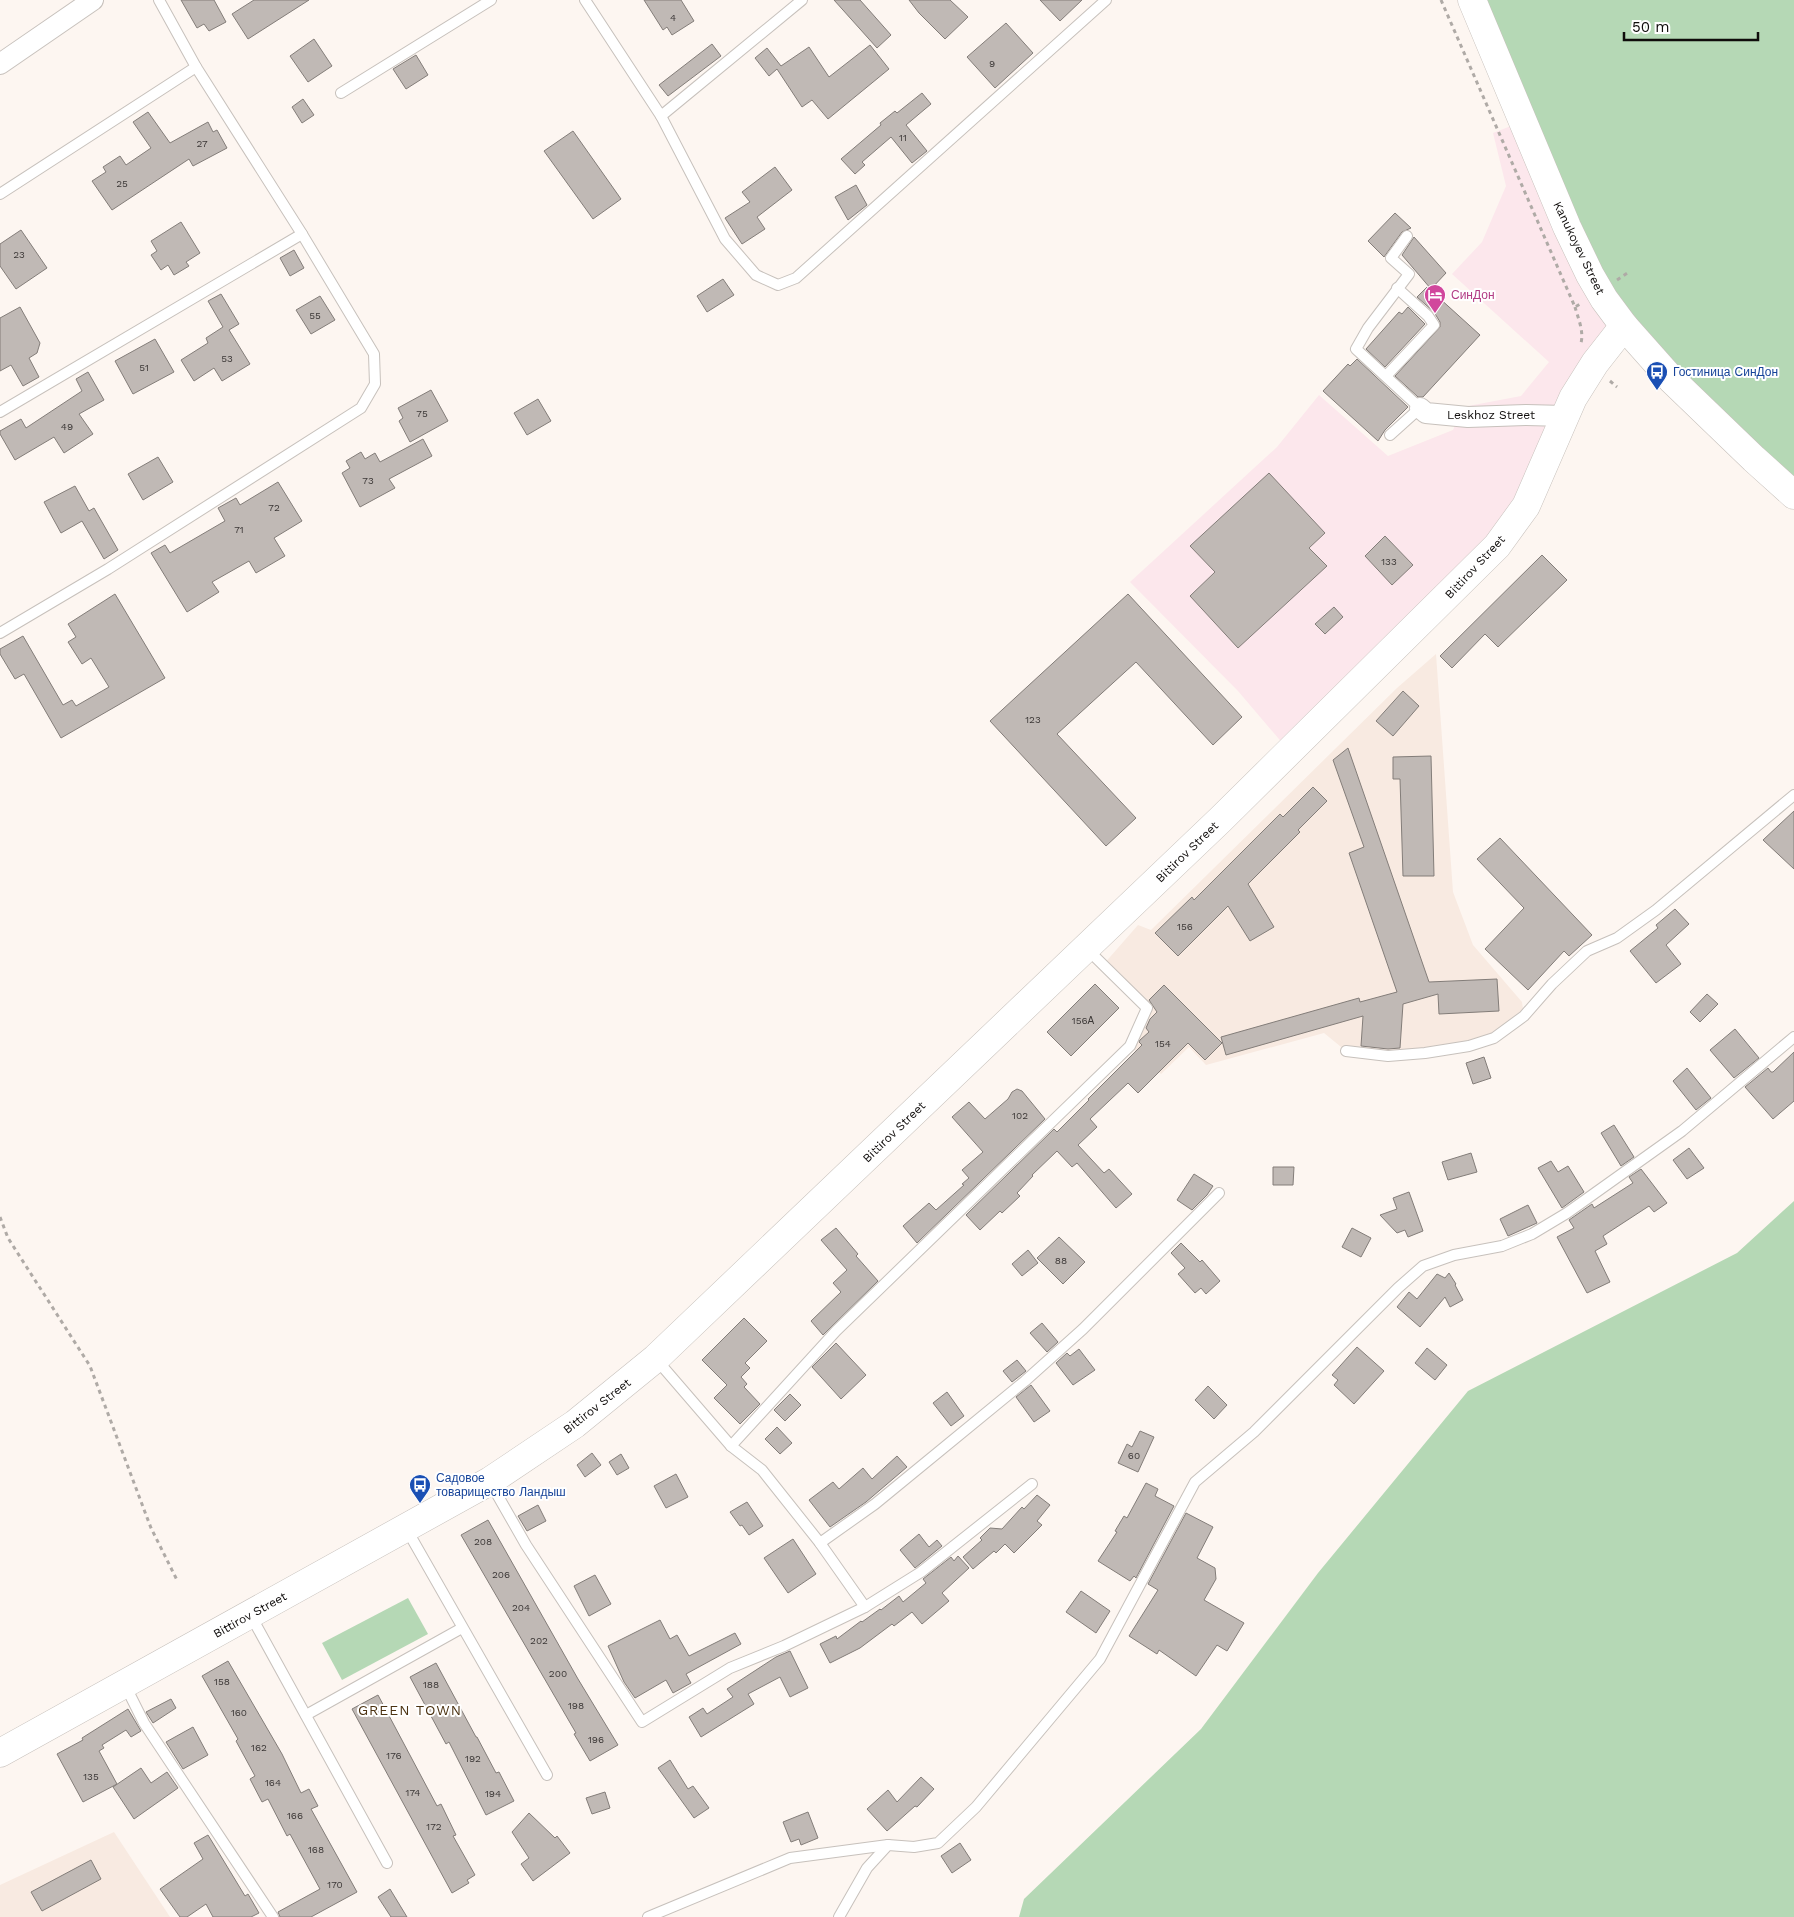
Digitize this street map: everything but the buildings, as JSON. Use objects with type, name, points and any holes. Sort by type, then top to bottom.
[{"type":"street","points":[[0,64],[93,0]]},
{"type":"street","name":"Kanukoyev Street","points":[[1472,0],[1567,227],[1604,299],[1624,326],[1672,380],[1794,495]]},
{"type":"street","name":"Bittirov Street","points":[[0,1753],[490,1481],[575,1424],[656,1358],[1087,948],[1343,700],[1497,546],[1526,506],[1573,398],[1624,326]]},
{"type":"street","name":"Leskhoz Street","points":[[1420,408],[1426,413],[1468,417],[1565,416]]},
{"type":"lane","points":[[0,633],[108,569],[361,408],[375,384],[374,354],[302,234],[196,67],[159,0]]},
{"type":"lane","points":[[341,93],[491,0]]},
{"type":"lane","points":[[585,0],[660,116],[725,239],[756,275],[778,285],[796,278],[1106,0]]},
{"type":"lane","points":[[660,116],[802,0]]},
{"type":"lane","points":[[0,194],[196,67]]},
{"type":"lane","points":[[0,412],[302,234]]},
{"type":"lane","points":[[1390,435],[1420,408],[1356,349],[1368,328],[1409,274],[1391,258],[1407,236]]},
{"type":"lane","points":[[1386,376],[1434,325],[1428,316],[1397,288]]},
{"type":"lane","points":[[1346,1050],[1388,1056],[1425,1053],[1469,1046],[1494,1038],[1524,1016],[1552,984],[1587,951],[1617,938],[1656,910],[1794,795]]},
{"type":"lane","points":[[731,1446],[836,1331],[1130,1046],[1148,1008],[1087,948]]},
{"type":"lane","points":[[648,1917],[790,1858],[888,1845],[914,1847],[938,1843],[976,1807],[1100,1659],[1195,1482],[1254,1432],[1398,1288],[1424,1266],[1454,1255],[1502,1246],[1532,1234],[1567,1213],[1682,1131],[1794,1036]]},
{"type":"lane","points":[[820,1543],[875,1504],[1026,1381],[1083,1330],[1219,1193]]},
{"type":"lane","points":[[656,1358],[731,1446],[762,1470],[820,1543],[865,1607]]},
{"type":"lane","points":[[490,1481],[526,1545],[642,1722],[730,1668],[784,1646],[865,1607],[921,1572],[1032,1484]]},
{"type":"lane","points":[[406,1529],[546,1775]]},
{"type":"lane","points":[[250,1615],[387,1863]]},
{"type":"lane","points":[[306,1715],[462,1628]]},
{"type":"lane","points":[[124,1684],[144,1723],[273,1917]]},
{"type":"lane","points":[[839,1917],[867,1868],[888,1845]]},
{"type":"path","points":[[1441,0],[1580,322],[1582,338],[1579,350]]},
{"type":"path","points":[[1614,281],[1629,272]]},
{"type":"path","points":[[1574,307],[1580,304]]},
{"type":"path","points":[[1610,381],[1617,387]]},
{"type":"path","points":[[0,1217],[8,1238],[90,1366],[151,1528],[177,1580]]},
{"type":"shaded area","points":[[1511,126],[1624,326],[1526,506],[1290,752],[1238,691],[1130,582],[1277,447],[1319,395],[1388,456],[1453,430],[1463,407],[1521,396],[1549,362],[1452,274],[1482,242],[1506,186],[1493,133]]},
{"type":"shaded area","points":[[1436,654],[1453,892],[1473,945],[1522,1002],[1524,1016],[1494,1038],[1425,1053],[1346,1051],[1324,1033],[1206,1065],[1189,1047],[1161,1074],[1130,1046],[1147,1008],[1103,965],[1138,925],[1151,930],[1397,688]]},
{"type":"shaded area","points":[[114,1832],[170,1917],[0,1917],[0,1885]]},
{"type":"green space","points":[[1472,0],[1794,0],[1794,495],[1624,326]]},
{"type":"green space","points":[[1794,1201],[1794,1917],[1019,1917],[1024,1899],[1201,1729],[1318,1573],[1468,1391],[1737,1253]]},
{"type":"green space","points":[[408,1598],[428,1634],[342,1680],[322,1643]]},
{"type":"place","name":"СинДон","points":[[1435,314]]},
{"type":"place","name":"Гостиница СинДон","points":[[1657,391]]},
{"type":"place","name":"Садовое товарищество Ландыш","points":[[420,1504]]},
{"type":"district","name":"GREEN TOWN","points":[[410,1710]]}]
